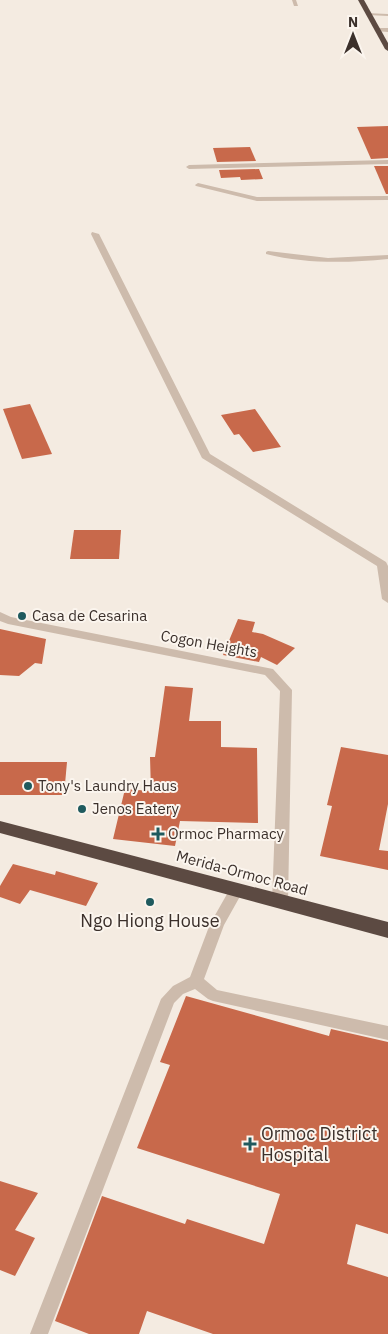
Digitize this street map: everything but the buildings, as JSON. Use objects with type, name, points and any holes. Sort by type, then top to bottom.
[{"type":"highway","points":[[360,0],[377,30],[386,41],[388,49]]},
{"type":"highway","name":"Merida-Ormoc Road","points":[[0,827],[388,930]]},
{"type":"street","points":[[377,30],[388,30]]},
{"type":"street","points":[[198,185],[257,199],[388,198]]},
{"type":"street","points":[[95,234],[206,456],[382,564],[388,599]]},
{"type":"street","name":"Cogon Heights","points":[[0,616],[8,620],[181,656],[269,672],[286,690],[280,902]]},
{"type":"lane","points":[[368,14],[388,15]]},
{"type":"lane","points":[[189,167],[388,162]]},
{"type":"lane","points":[[268,253],[314,260],[344,261],[388,257]]},
{"type":"lane","points":[[40,1334],[168,1000],[178,990],[196,981],[217,924],[236,891]]},
{"type":"lane","points":[[196,981],[212,995],[388,1034]]},
{"type":"place","name":"Casa de Cesarina","points":[[22,616]]},
{"type":"place","name":"Tony's Laundry Haus","points":[[28,786]]},
{"type":"place","name":"Jenos Eatery","points":[[82,809]]},
{"type":"place","name":"Ormoc Pharmacy","points":[[158,834]]},
{"type":"place","name":"Ngo Hiong House","points":[[150,902]]},
{"type":"place","name":"Ormoc District Hospital","points":[[250,1144]]}]
